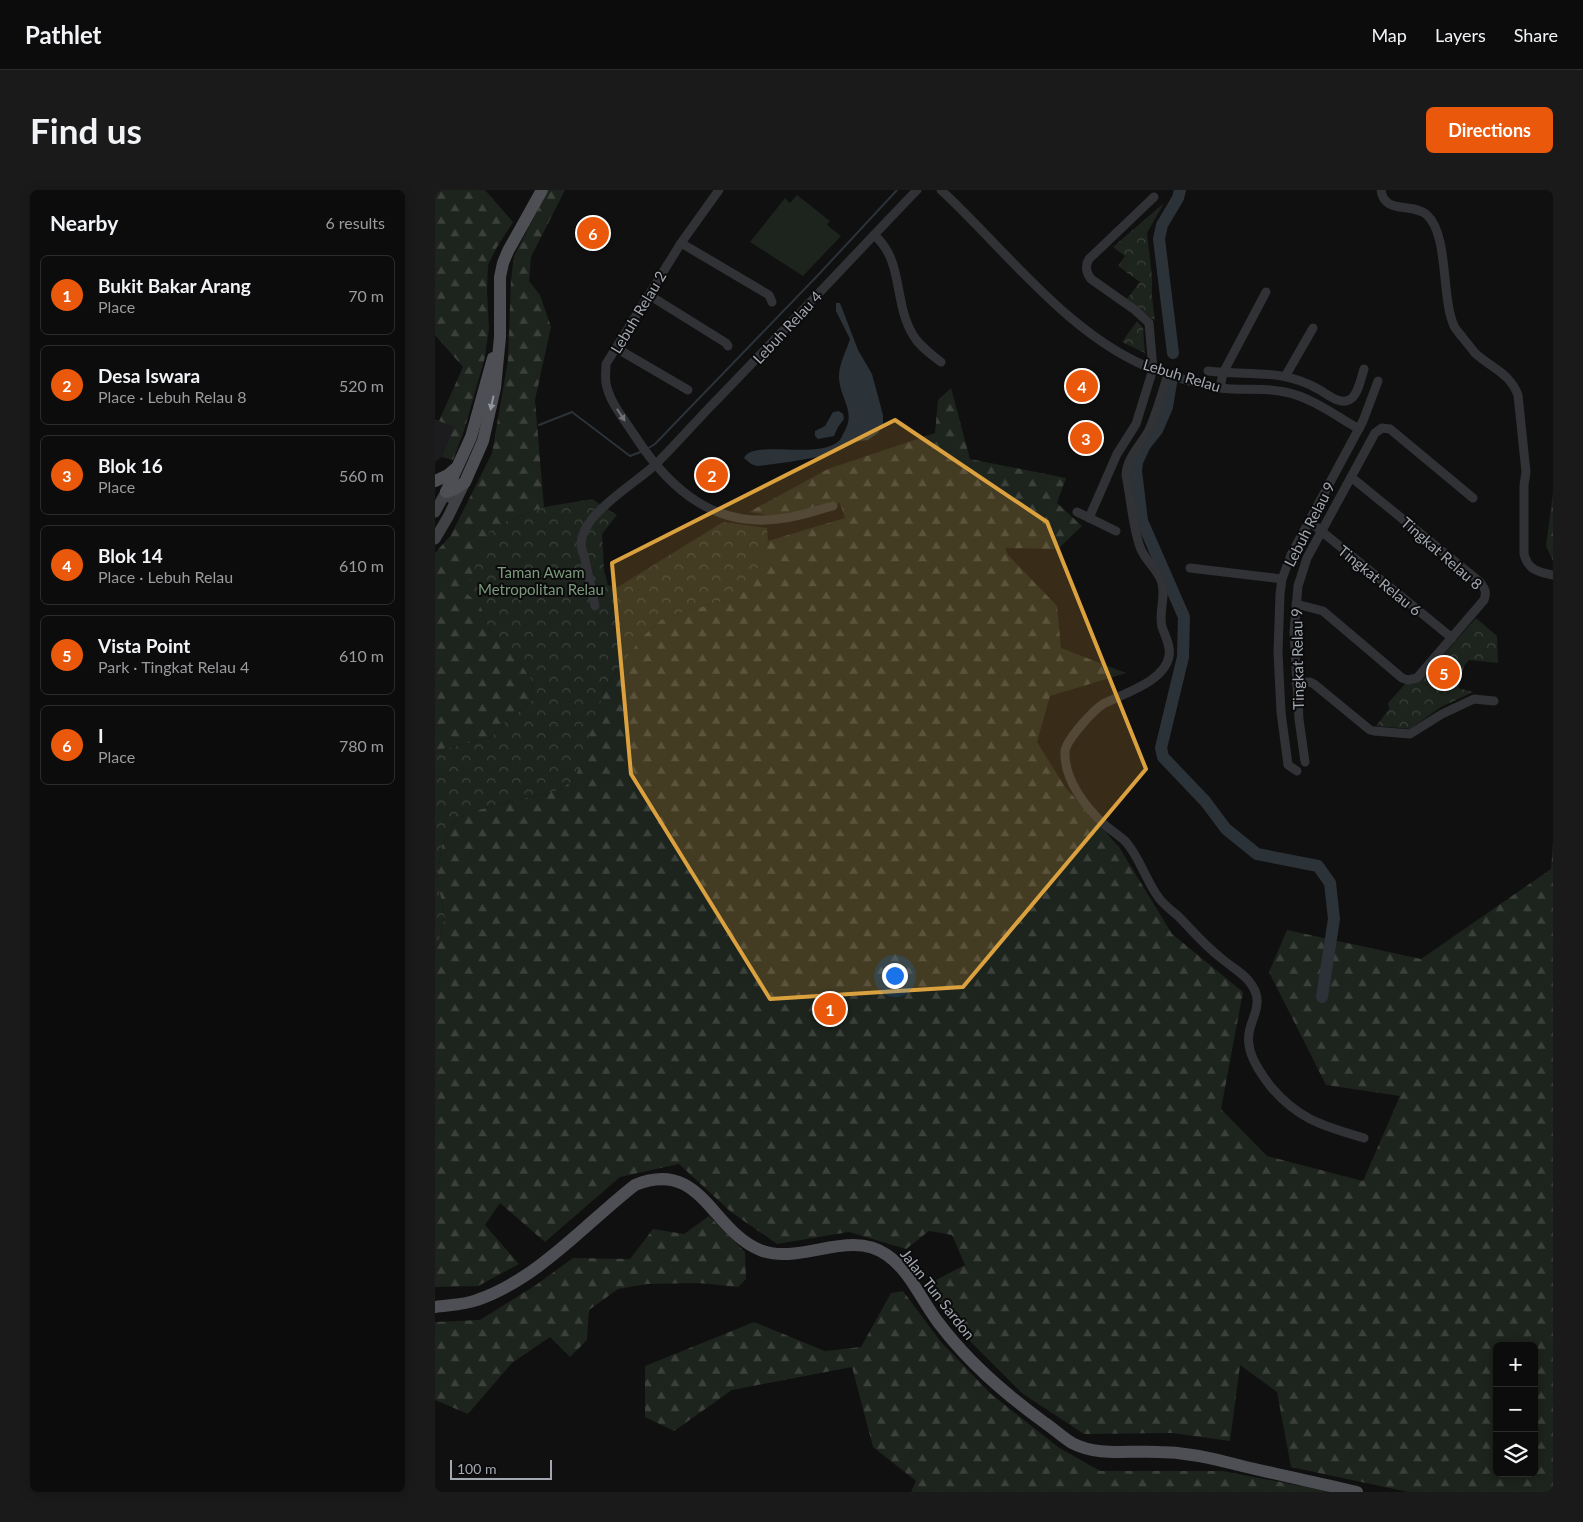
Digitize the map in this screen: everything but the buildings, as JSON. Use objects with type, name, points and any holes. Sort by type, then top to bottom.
[{"type":"main road","points":[[435,539],[448,517],[483,441],[495,388],[500,337],[500,277],[503,263],[507,251],[543,190]]},
{"type":"main road","points":[[435,512],[440,489],[459,466],[471,437],[490,365],[500,337]]},
{"type":"main road","points":[[435,481],[448,475],[459,466]]},
{"type":"main road","points":[[440,489],[455,490],[465,482]]},
{"type":"main road","points":[[440,489],[450,496],[451,502],[448,517]]},
{"type":"main road","name":"Jalan Tun Sardon","points":[[435,1307],[475,1301],[500,1290],[524,1276],[557,1251],[635,1185],[659,1179],[672,1180],[693,1189],[732,1231],[760,1250],[785,1253],[853,1245],[879,1250],[889,1256],[908,1278],[938,1322],[987,1376],[1071,1442],[1102,1452],[1159,1452],[1194,1455],[1357,1492]]},
{"type":"street","name":"Lebuh Relau 2","points":[[719,190],[681,243],[606,364],[606,382],[609,396],[644,449],[677,488],[699,504],[713,511],[743,519],[759,520],[784,518],[833,506]]},
{"type":"street","name":"Lebuh Relau 4","points":[[595,606],[584,555],[580,548],[585,527],[606,505],[656,464],[917,190]]},
{"type":"street","name":"Lebuh Relau","points":[[941,190],[1075,321],[1115,350],[1153,369],[1220,388],[1268,389],[1302,397],[1359,429]]},
{"type":"street","points":[[1381,190],[1385,201],[1393,206],[1427,214],[1434,224],[1441,249],[1445,288],[1454,326],[1476,353],[1514,385],[1518,395],[1526,472],[1524,485],[1524,554],[1526,562],[1532,568],[1553,575]]},
{"type":"street","points":[[1089,518],[1117,454],[1135,424],[1153,369],[1149,323],[1135,310],[1091,279],[1086,264],[1154,197]]},
{"type":"street","points":[[874,235],[881,240],[891,255],[899,298],[912,333],[921,345],[941,362]]},
{"type":"street","points":[[681,243],[769,295],[772,302]]},
{"type":"street","points":[[1220,388],[1223,373],[1266,292]]},
{"type":"street","points":[[649,294],[728,346]]},
{"type":"street","points":[[1286,375],[1313,328]]},
{"type":"street","points":[[616,348],[688,390]]},
{"type":"street","points":[[1208,371],[1286,375],[1315,387],[1341,401],[1347,401],[1354,396],[1364,369]]},
{"type":"street","points":[[1168,374],[1154,417],[1130,459],[1126,475],[1140,549],[1161,579],[1163,588],[1162,625],[1170,652],[1169,658],[1159,674],[1135,689],[1100,706],[1071,737],[1065,751],[1067,768],[1070,779],[1087,805],[1105,825],[1126,842],[1159,898],[1211,950],[1239,971],[1253,986],[1258,1001],[1249,1036],[1249,1045],[1259,1069],[1272,1088],[1289,1105],[1307,1118],[1321,1125],[1364,1138]]},
{"type":"street","name":"Lebuh Relau 9","points":[[1297,771],[1289,765],[1281,712],[1278,652],[1282,579],[1309,521],[1359,429],[1377,381]]},
{"type":"street","name":"Tingkat Relau 9","points":[[1305,762],[1296,683],[1294,632],[1298,586],[1307,558],[1375,434],[1382,428],[1390,429],[1473,498]]},
{"type":"street","name":"Tingkat Relau 8","points":[[1351,477],[1480,582],[1485,589],[1486,595],[1484,600],[1452,638]]},
{"type":"street","points":[[1077,512],[1116,530]]},
{"type":"street","name":"Tingkat Relau 6","points":[[1309,521],[1452,638]]},
{"type":"street","points":[[1190,568],[1282,579]]},
{"type":"street","points":[[1296,604],[1323,611],[1402,678],[1408,680],[1417,678],[1452,638]]},
{"type":"street","points":[[1296,683],[1314,684],[1374,731],[1410,734],[1442,714],[1474,699],[1494,701]]},
{"type":"highlighted area","points":[[895,420],[1047,522],[1146,769],[963,987],[770,999],[631,774],[612,563]]},
{"type":"shaded area","points":[[836,303],[840,303],[858,350],[872,374],[883,415],[883,425],[878,433],[868,440],[851,442],[829,455],[757,466],[751,464],[744,458],[750,453],[760,450],[816,449],[829,446],[841,438],[849,419],[840,387],[839,374],[850,339],[836,311]]},
{"type":"shaded area","points":[[839,411],[843,414],[844,419],[834,436],[818,439],[815,436],[815,431],[825,426],[833,412]]},
{"type":"shaded area","points":[[435,419],[455,427],[442,457],[435,462]]},
{"type":"green space","points":[[435,190],[485,190],[513,222],[488,265],[489,328],[485,357],[464,431],[453,460],[442,457],[454,427],[439,421],[463,367],[435,335]]},
{"type":"green space","points":[[548,190],[565,190],[531,257],[529,281],[540,295],[551,327],[535,400],[544,507],[503,522],[478,563],[465,592],[480,604],[489,629],[516,657],[533,682],[531,702],[503,724],[491,738],[443,749],[435,753],[435,553],[451,535],[492,453],[508,360],[511,280],[514,256]]},
{"type":"green space","points":[[797,195],[830,221],[827,225],[841,236],[803,276],[750,242],[785,198],[790,203]]},
{"type":"green space","points":[[1164,203],[1147,233],[1155,321],[1127,299],[1140,282],[1118,266],[1125,256],[1113,247]]},
{"type":"green space","points":[[1137,321],[1143,328],[1145,353],[1122,342]]},
{"type":"green space","points":[[951,388],[970,459],[1066,478],[1057,503],[1082,526],[1058,549],[1005,548],[1008,555],[1057,606],[1061,648],[1126,673],[1050,696],[1037,742],[1065,787],[1119,847],[1172,934],[1243,992],[1221,1109],[1267,1156],[1363,1181],[1400,1096],[1326,1085],[1269,972],[1287,930],[1421,959],[1551,869],[1553,840],[1553,1492],[1408,1492],[1291,1467],[1277,1392],[1240,1365],[1230,1441],[1172,1433],[1084,1434],[1023,1394],[951,1322],[928,1284],[965,1265],[952,1235],[929,1231],[906,1249],[849,1232],[777,1244],[731,1212],[679,1164],[620,1177],[545,1242],[500,1203],[485,1225],[519,1264],[478,1286],[435,1287],[435,954],[445,917],[437,880],[442,845],[454,821],[469,812],[559,790],[574,779],[606,686],[641,638],[663,618],[725,600],[758,568],[768,541],[845,518],[840,503],[778,517],[749,512],[828,469],[935,433],[938,400]]},
{"type":"green space","points":[[1553,492],[1553,561],[1546,546]]},
{"type":"green space","name":"Taman Awam Metropolitan Relau","points":[[592,499],[617,515],[602,534],[604,570],[608,585],[618,587],[723,522],[767,528],[768,541],[758,568],[738,593],[725,600],[663,618],[641,638],[606,686],[575,779],[559,790],[469,812],[454,821],[442,845],[437,880],[445,917],[435,954],[435,753],[443,749],[491,738],[503,724],[531,702],[533,682],[516,657],[489,629],[480,604],[465,592],[489,532],[503,522],[544,507]]},
{"type":"green space","points":[[1476,618],[1497,636],[1498,663],[1469,660],[1464,666],[1458,688],[1473,692],[1441,707],[1410,729],[1376,726],[1389,709],[1388,703],[1406,683],[1420,681]]},
{"type":"green space","points":[[709,1216],[745,1252],[746,1279],[738,1287],[699,1283],[647,1284],[618,1289],[589,1310],[587,1340],[570,1357],[550,1337],[512,1363],[468,1414],[435,1400],[435,1322],[480,1320],[536,1285],[573,1258],[630,1259],[653,1229],[684,1234]]},
{"type":"green space","points":[[903,1291],[941,1342],[991,1394],[1058,1447],[1100,1471],[1223,1471],[1332,1492],[911,1492],[916,1481],[873,1447],[852,1367],[732,1390],[674,1431],[645,1417],[645,1366],[754,1322],[825,1351],[861,1347],[891,1293]]},
{"type":"waterway","points":[[647,449],[655,444],[820,273],[897,190]]},
{"type":"waterway","points":[[1173,353],[1159,239],[1162,225],[1178,198],[1180,190]]},
{"type":"waterway","points":[[1171,383],[1167,407],[1157,430],[1145,445],[1137,462],[1136,471],[1142,521],[1184,617],[1183,657],[1161,748],[1163,757],[1205,801],[1226,829],[1257,854],[1318,866],[1330,883],[1334,919],[1322,997]]},
{"type":"waterway","points":[[539,425],[572,412],[630,456],[643,451]]},
{"type":"place","name":"I","points":[[593,233]]},
{"type":"place","name":"Blok 14","points":[[1082,386]]},
{"type":"place","name":"Blok 16","points":[[1086,438]]},
{"type":"place","name":"Desa Iswara","points":[[712,475]]},
{"type":"place","name":"Vista Point","points":[[1444,673]]},
{"type":"place","name":"Bukit Bakar Arang","points":[[830,1009]]}]
